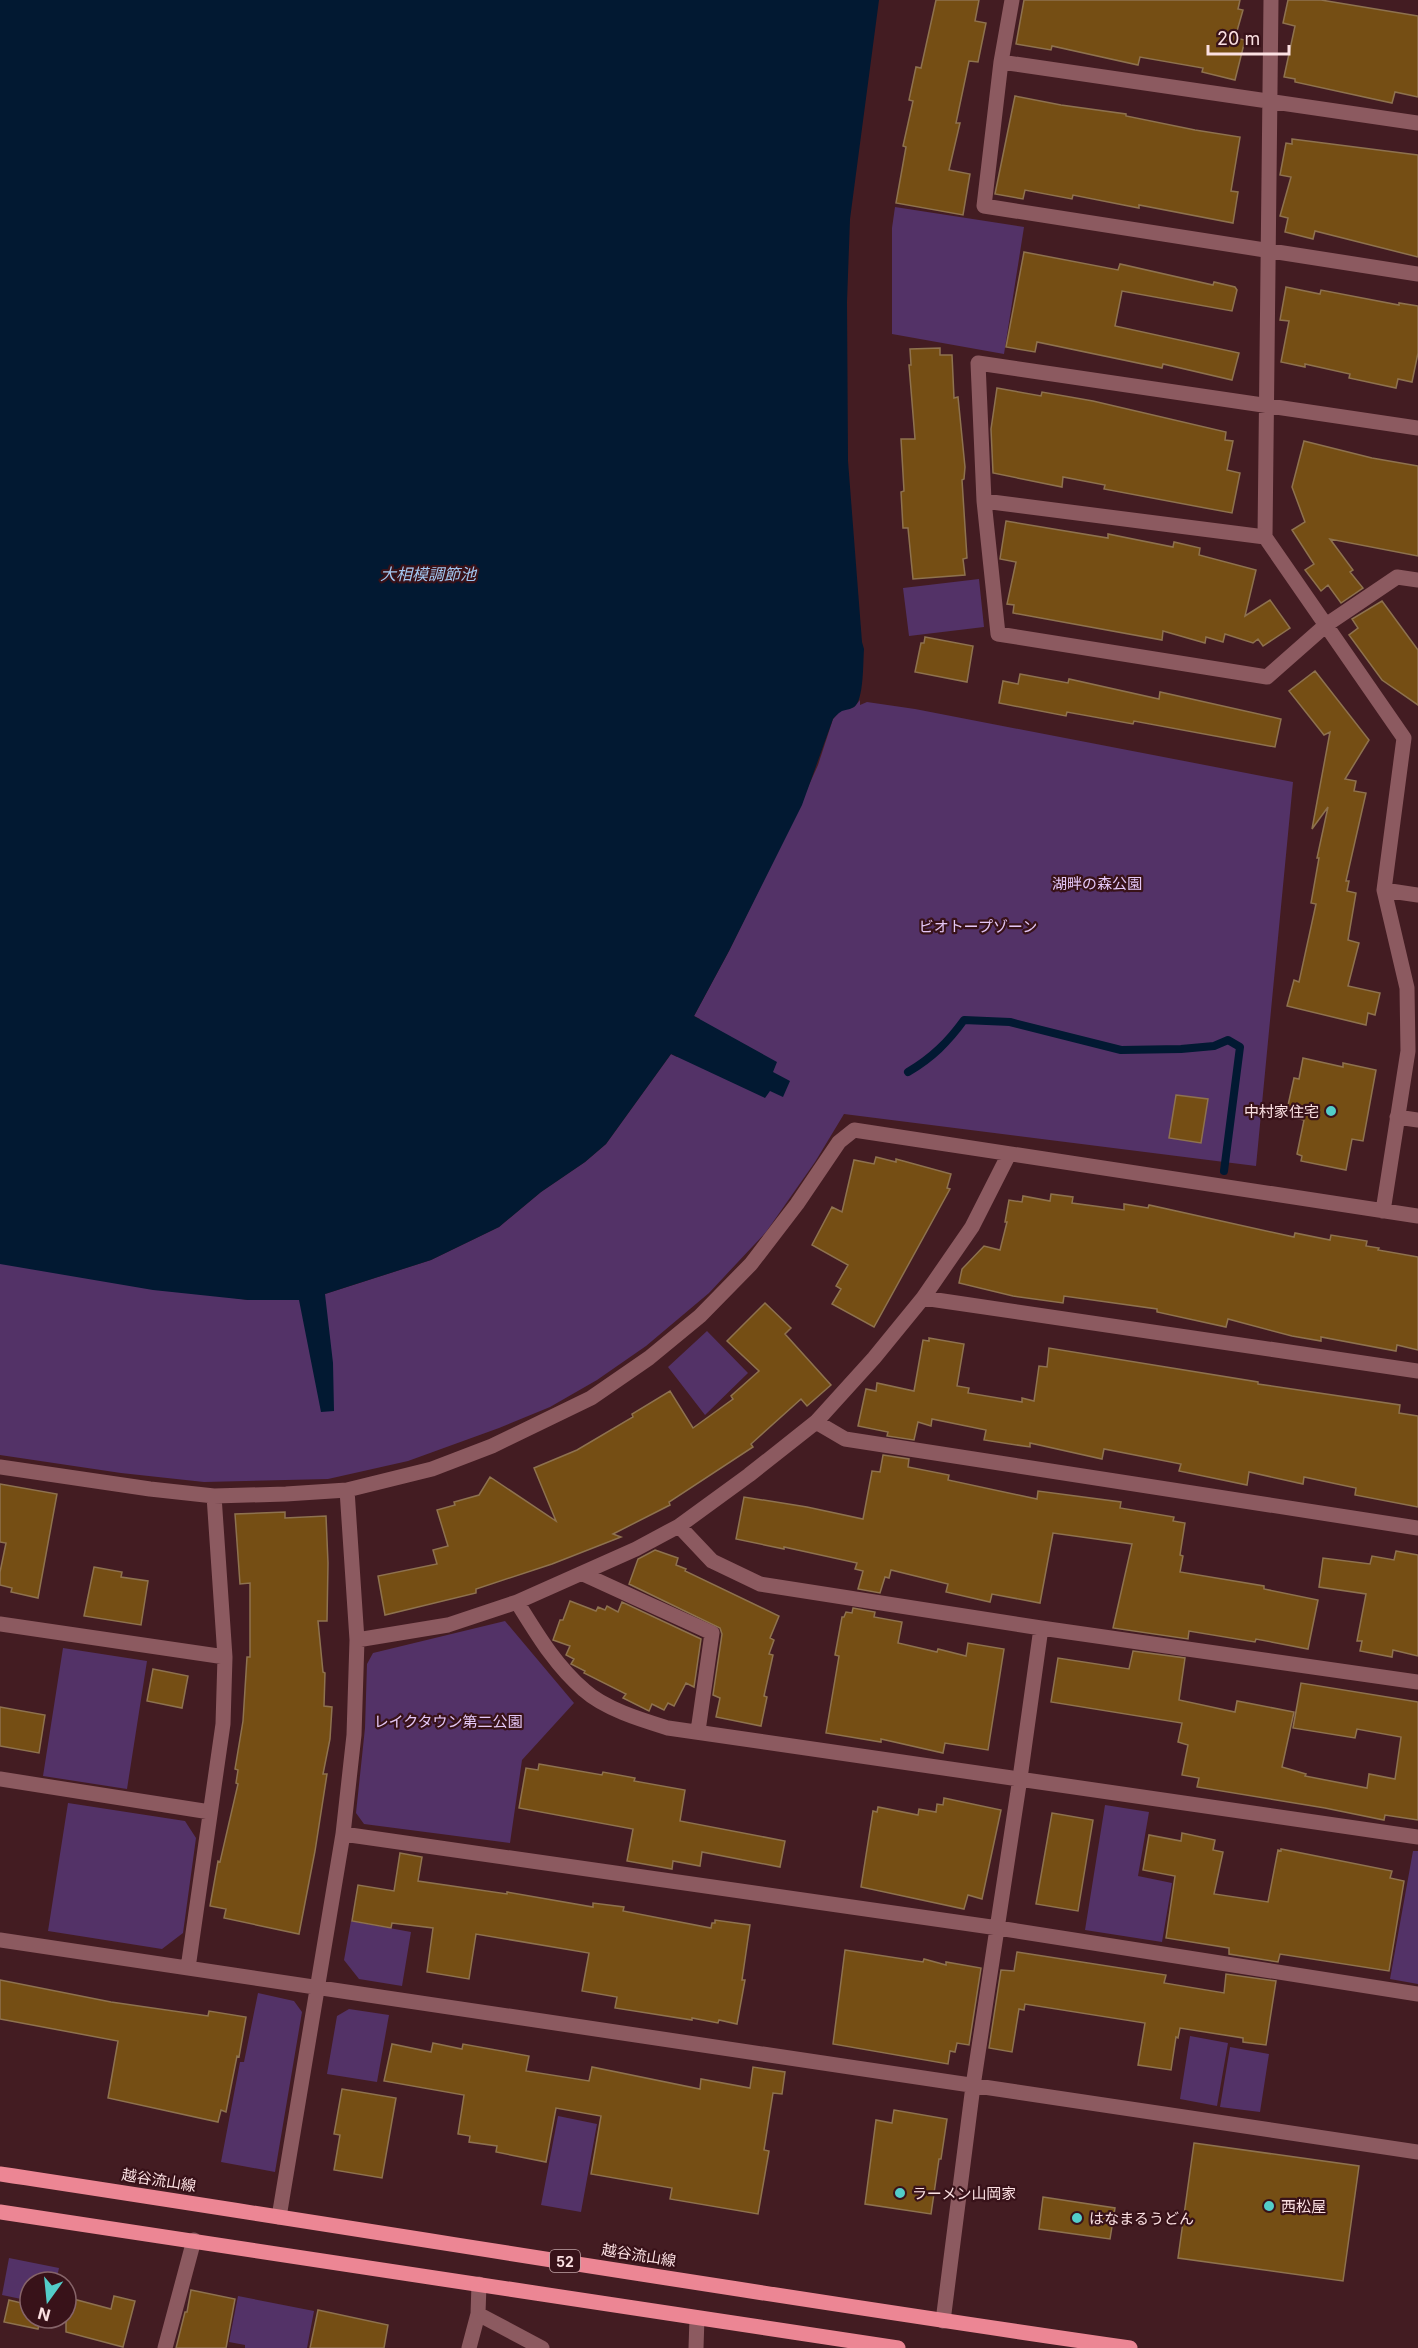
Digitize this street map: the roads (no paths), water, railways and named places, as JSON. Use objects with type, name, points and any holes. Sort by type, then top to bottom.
[{"type":"main road","name":"越谷流山線","points":[[0,2174],[943,2322],[1130,2348]]},
{"type":"main road","points":[[0,2212],[898,2348]]},
{"type":"street","points":[[1012,0],[1001,62],[984,206],[1418,274]]},
{"type":"street","points":[[1271,0],[1268,101],[1265,537],[1326,625],[1411,739],[1384,890],[1407,988],[1408,1051],[1383,1211]]},
{"type":"street","points":[[1001,62],[1418,123]]},
{"type":"street","points":[[1418,428],[978,363],[984,501],[998,634],[1267,677],[1326,625],[1397,577],[1418,580]]},
{"type":"street","points":[[984,501],[1265,537]]},
{"type":"street","points":[[1384,890],[1418,895]]},
{"type":"street","points":[[1396,1117],[1418,1120]]},
{"type":"street","points":[[0,1467],[214,1496],[347,1490],[432,1468],[492,1446],[591,1398],[649,1358],[700,1316],[751,1264],[797,1204],[839,1142],[854,1130],[1418,1216]]},
{"type":"street","points":[[357,1640],[448,1625],[517,1602],[583,1574],[680,1526],[749,1475],[816,1422],[874,1358],[923,1298],[972,1227],[1009,1154]]},
{"type":"street","points":[[923,1298],[1418,1371]]},
{"type":"street","points":[[816,1422],[845,1439],[1418,1528]]},
{"type":"street","points":[[279,2217],[343,1834],[354,1735],[357,1640],[347,1490]]},
{"type":"street","points":[[188,1968],[223,1724],[225,1657],[214,1496]]},
{"type":"street","points":[[680,1526],[712,1561],[760,1584],[1041,1628],[1418,1682]]},
{"type":"street","points":[[583,1574],[712,1633],[698,1731]]},
{"type":"street","points":[[517,1602],[548,1653],[585,1692],[627,1715],[669,1728],[1418,1837]]},
{"type":"street","points":[[0,1624],[225,1657]]},
{"type":"street","points":[[943,2322],[973,2086],[1041,1628]]},
{"type":"street","points":[[0,1779],[210,1812]]},
{"type":"street","points":[[343,1834],[998,1928],[1418,1994]]},
{"type":"street","points":[[0,1940],[1418,2152]]},
{"type":"street","points":[[165,2348],[194,2240]]},
{"type":"street","points":[[469,2348],[478,2314],[479,2284]]},
{"type":"street","points":[[478,2314],[542,2348]]},
{"type":"street","points":[[696,2348],[697,2318]]},
{"type":"water","name":"大相模調節池","points":[[0,0],[879,0],[850,219],[847,302],[848,461],[864,649],[860,697],[854,707],[842,711],[833,719],[802,805],[694,1016],[777,1062],[773,1072],[790,1081],[783,1097],[770,1091],[765,1098],[671,1054],[606,1144],[585,1162],[541,1192],[499,1227],[431,1260],[325,1294],[333,1363],[334,1411],[321,1412],[299,1300],[248,1300],[153,1290],[0,1264]]},
{"type":"waterway","points":[[908,1072],[939,1049],[964,1020],[1010,1022],[1121,1050],[1214,1046],[1228,1040],[1240,1047],[1224,1171]]},
{"type":"place","name":"中村家住宅","points":[[1331,1111]]},
{"type":"place","name":"ラーメン山岡家","points":[[900,2193]]},
{"type":"place","name":"西松屋","points":[[1269,2206]]},
{"type":"place","name":"はなまるうどん","points":[[1077,2218]]},
{"type":"park label","name":"湖畔の森公園","points":[[1097,883]]},
{"type":"park label","name":"ビオトープゾーン","points":[[978,926]]},
{"type":"park label","name":"レイクタウン第二公園","points":[[448,1721]]}]
